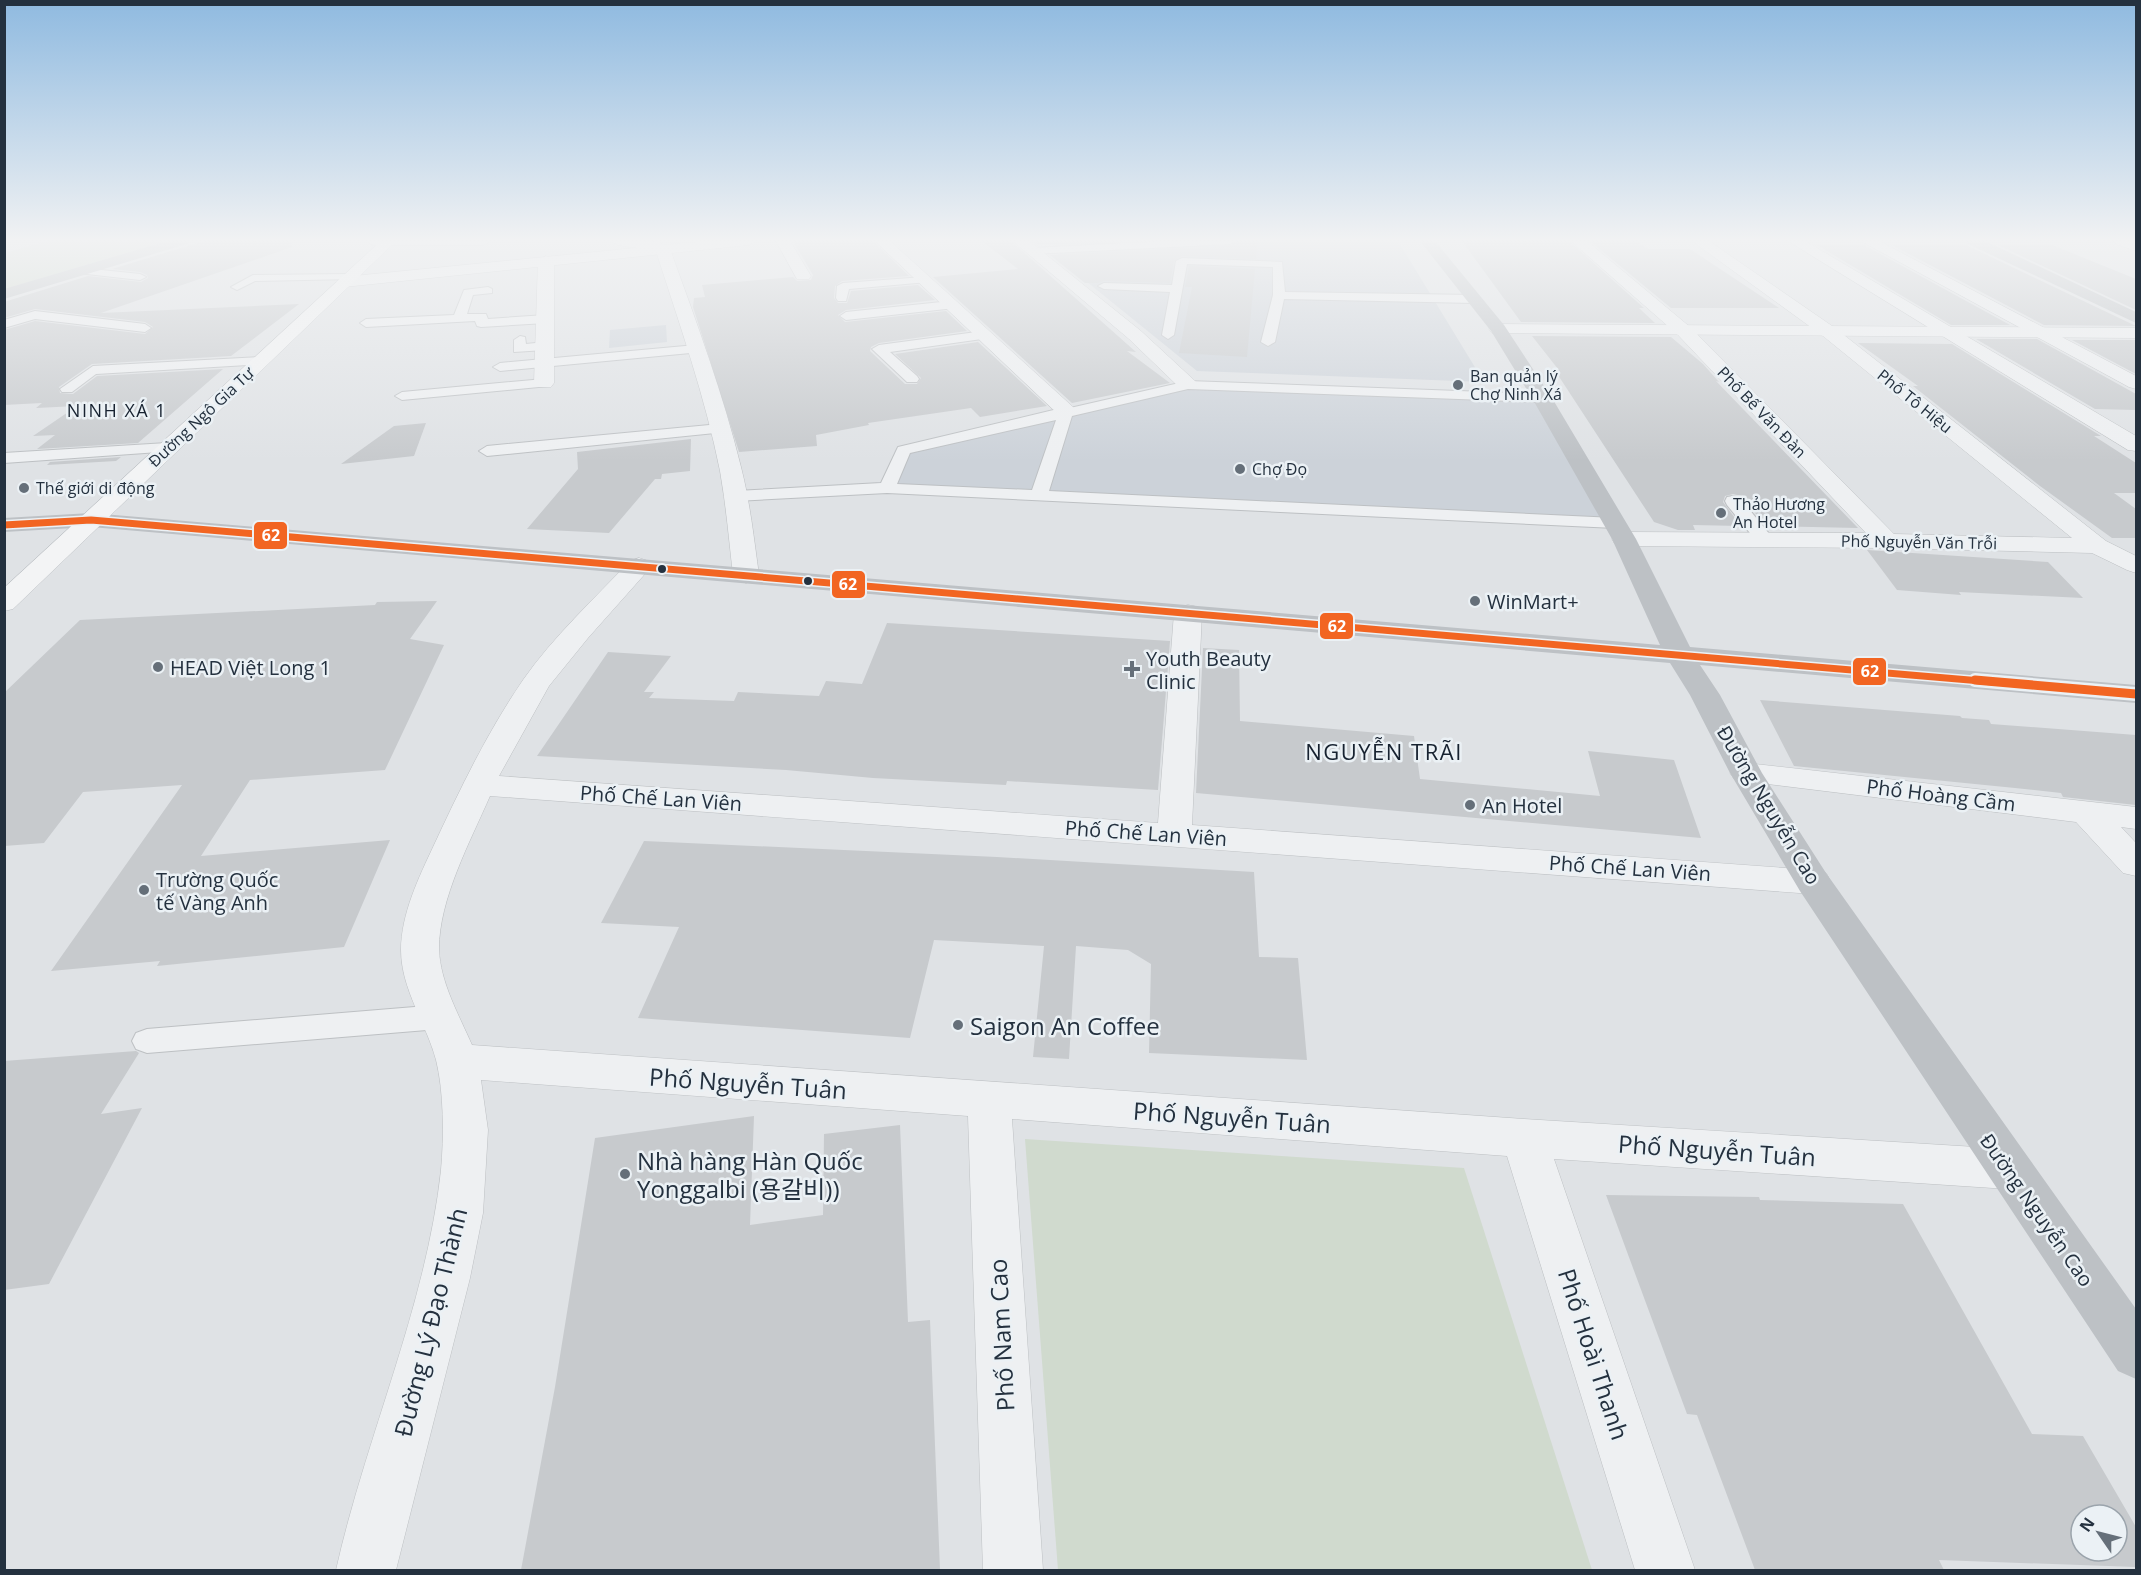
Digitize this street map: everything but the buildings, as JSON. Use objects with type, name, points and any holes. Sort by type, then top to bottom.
[{"type":"main road","name":"Đường Ngô Gia Tự","points":[[4,603],[310,314]]},
{"type":"main road","name":"Đường Nguyễn Cao","points":[[1486,314],[1542,398],[1619,531],[1679,655],[1706,696],[1746,773],[1813,882],[2136,1353]]},
{"type":"main road","points":[[4,525],[91,520],[2136,694]]},
{"type":"street","points":[[544,383],[546,314]]},
{"type":"street","points":[[685,314],[720,429],[736,496],[746,575]]},
{"type":"street","points":[[961,314],[1066,411]]},
{"type":"street","points":[[1110,314],[1188,385]]},
{"type":"street","name":"Phố Bế Văn Đàn","points":[[1665,314],[1684,331],[1887,540]]},
{"type":"street","name":"Phố Tô Hiệu","points":[[1804,314],[2097,546]]},
{"type":"street","points":[[1920,314],[2136,445]]},
{"type":"street","points":[[2008,314],[2136,383]]},
{"type":"street","points":[[1498,329],[2136,333]]},
{"type":"street","name":"Phố Nguyễn Văn Trỗi","points":[[1619,531],[1766,540],[1887,540],[2097,546],[2136,565]]},
{"type":"street","name":"Đường Lý Đạo Thành","points":[[366,1570],[445,1278],[459,1213],[466,1130],[457,1061],[426,982],[420,950],[424,918],[438,875],[478,785],[536,683],[578,632],[639,566]]},
{"type":"street","points":[[1174,835],[1188,613]]},
{"type":"street","name":"Phố Hoàng Cầm","points":[[1746,773],[2136,818]]},
{"type":"street","name":"Phố Chế Lan Viên","points":[[478,785],[1813,882]]},
{"type":"street","points":[[2085,812],[2136,864]]},
{"type":"street","name":"Phố Nguyễn Tuân","points":[[457,1061],[1524,1138],[2008,1169]]},
{"type":"street","name":"Phố Nam Cao","points":[[989,1100],[1012,1570]]},
{"type":"street","name":"Phố Hoài Thanh","points":[[1524,1138],[1665,1570]]},
{"type":"lane","points":[[846,316],[860,314]]},
{"type":"lane","points":[[1168,335],[1172,314]]},
{"type":"lane","points":[[1268,342],[1274,314]]},
{"type":"lane","points":[[7,323],[35,315],[145,328]]},
{"type":"lane","points":[[366,323],[482,317],[481,323],[546,319]]},
{"type":"lane","points":[[7,323],[124,337]]},
{"type":"lane","points":[[912,379],[879,349],[984,335]]},
{"type":"lane","points":[[520,340],[519,349],[545,354],[696,349]]},
{"type":"lane","points":[[500,367],[545,354]]},
{"type":"lane","points":[[67,389],[93,370],[260,361]]},
{"type":"lane","points":[[402,396],[544,383]]},
{"type":"lane","points":[[887,488],[904,450],[1066,411],[1188,385],[1542,398]]},
{"type":"lane","points":[[1039,495],[1066,411]]},
{"type":"lane","points":[[488,451],[720,429]]},
{"type":"lane","points":[[4,456],[19,439]]},
{"type":"lane","points":[[4,456],[167,448]]},
{"type":"lane","points":[[736,496],[887,488],[1039,495],[1619,531]]},
{"type":"lane","points":[[1733,501],[1766,540]]},
{"type":"lane","points":[[147,1041],[439,1017]]},
{"type":"shaded area","points":[[1127,314],[1443,314],[1484,382],[1197,371]]},
{"type":"shaded area","points":[[666,325],[667,342],[609,348],[610,330]]},
{"type":"shaded area","name":"Chợ Đọ","points":[[1188,385],[1542,398],[1615,523],[887,488],[904,450]]},
{"type":"shaded area","points":[[1025,1139],[1464,1168],[1592,1570],[1058,1570]]},
{"type":"transit line","name":"62","points":[[4,525],[91,520],[2136,694]]},
{"type":"place","name":"Ban quản lý Chợ Ninh Xá","points":[[1458,385]]},
{"type":"place","name":"Chợ Đọ","points":[[1240,469]]},
{"type":"place","name":"Thế giới di động","points":[[24,488]]},
{"type":"place","name":"Thảo Hương An Hotel","points":[[1721,513]]},
{"type":"place","name":"WinMart+","points":[[1475,601]]},
{"type":"place","name":"HEAD Việt Long 1","points":[[158,667]]},
{"type":"place","name":"Youth Beauty Clinic","points":[[1132,669]]},
{"type":"place","name":"An Hotel","points":[[1470,805]]},
{"type":"place","name":"Trường Quốc tế Vàng Anh","points":[[144,890]]},
{"type":"place","name":"Saigon An Coffee","points":[[958,1025]]},
{"type":"place","name":"Nhà hàng Hàn Quốc Yonggalbi (용갈비))","points":[[625,1174]]},
{"type":"district","name":"NINH XÁ 1","points":[[117,410]]},
{"type":"district","name":"NGUYỄN TRÃI","points":[[1384,751]]}]
